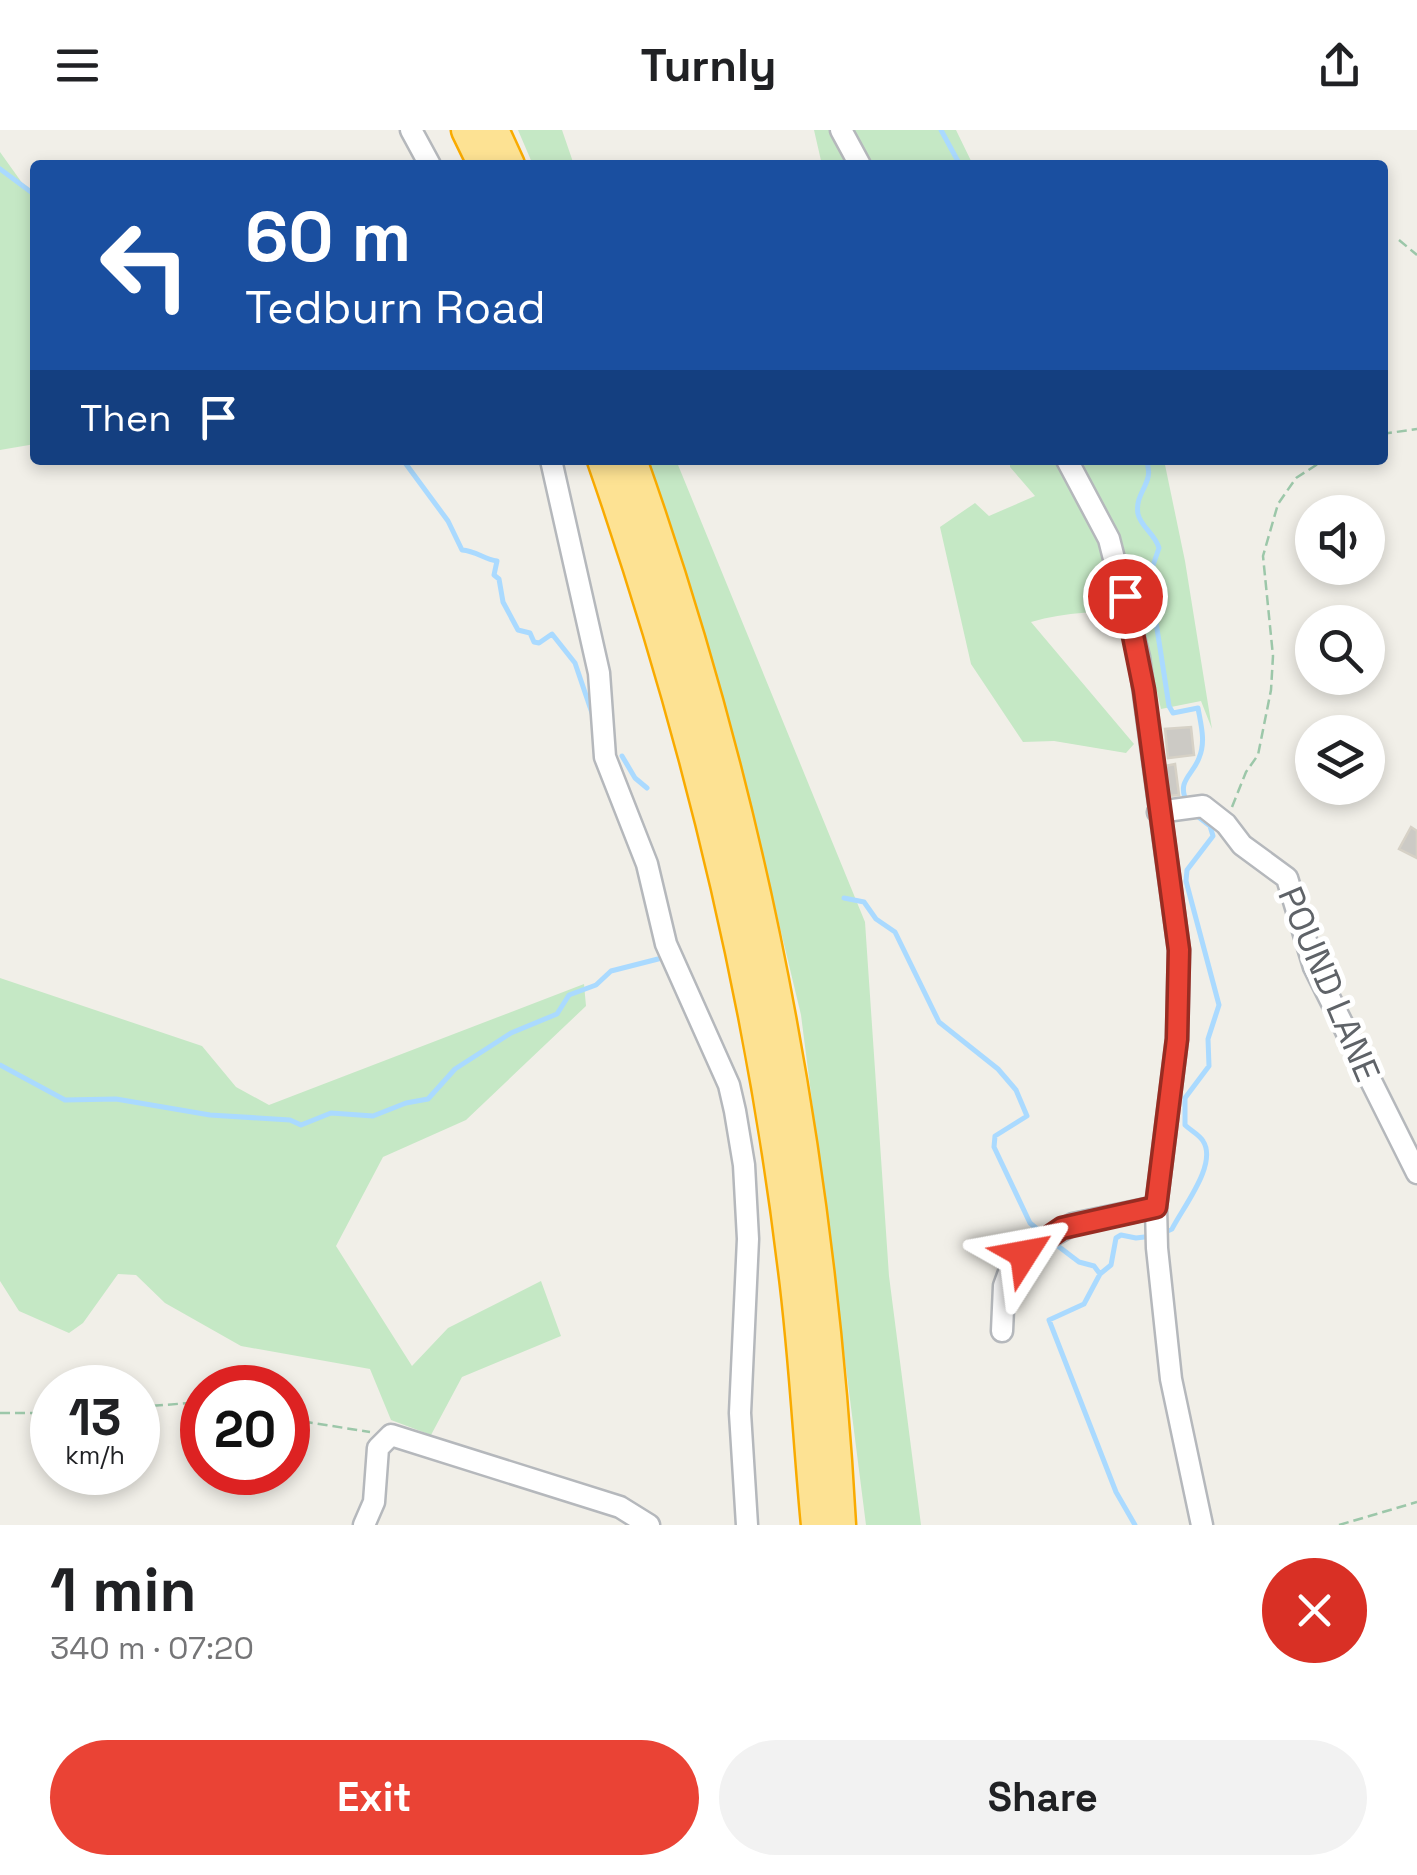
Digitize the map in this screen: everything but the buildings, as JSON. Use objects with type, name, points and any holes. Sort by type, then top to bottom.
[{"type":"highway","points":[[467,130],[482,160]]},
{"type":"highway","points":[[494,130],[507,160]]},
{"type":"highway","points":[[605,465],[682,707],[743,960],[769,1098],[794,1270],[817,1525]]},
{"type":"highway","points":[[632,465],[660,542],[730,785],[765,936],[815,1222],[832,1380],[840,1525]]},
{"type":"street","points":[[411,130],[427,160]]},
{"type":"street","points":[[841,130],[857,160]]},
{"type":"street","points":[[552,465],[599,673],[605,757],[647,864],[666,944],[729,1085],[735,1111],[744,1165],[748,1239],[740,1413],[747,1525]]},
{"type":"street","points":[[1070,465],[1108,540],[1125,596],[1147,706],[1179,950],[1180,995],[1156,1216],[1157,1248],[1171,1380],[1202,1525]]},
{"type":"street","name":"POUND LANE","points":[[1158,812],[1193,806],[1226,824],[1242,845],[1287,878],[1314,967],[1417,1173]]},
{"type":"street","points":[[1002,1331],[1004,1286],[1012,1264],[1037,1244],[1074,1224],[1156,1216]]},
{"type":"street","points":[[364,1525],[374,1502],[378,1448],[391,1435],[620,1507],[649,1525]]},
{"type":"path","points":[[1400,240],[1417,255]]},
{"type":"path","points":[[1388,433],[1417,429]]},
{"type":"path","points":[[1226,824],[1246,772],[1258,755],[1271,690],[1273,656],[1263,556],[1278,504],[1296,478],[1316,465]]},
{"type":"path","points":[[0,1413],[30,1414]]},
{"type":"path","points":[[310,1422],[391,1435]]},
{"type":"path","points":[[1339,1525],[1417,1502]]},
{"type":"green space","points":[[518,130],[562,130],[572,160],[531,160]]},
{"type":"green space","points":[[814,130],[956,130],[971,160],[821,160]]},
{"type":"green space","points":[[0,152],[30,194],[30,445],[0,450]]},
{"type":"green space","points":[[647,465],[678,465],[865,922],[889,1276],[921,1525],[866,1525],[801,1015],[740,761]]},
{"type":"green space","points":[[1165,465],[1212,729],[1201,701],[1161,709],[1137,604],[1031,622],[1134,744],[1126,753],[1054,741],[1023,742],[971,664],[940,527],[975,503],[989,516],[1035,496],[1010,467]]},
{"type":"green space","points":[[0,978],[202,1046],[236,1087],[269,1105],[584,984],[586,1006],[466,1120],[383,1157],[336,1246],[412,1366],[448,1328],[541,1281],[561,1336],[462,1377],[431,1435],[391,1420],[370,1369],[241,1346],[165,1303],[136,1275],[118,1274],[83,1323],[69,1333],[19,1311],[0,1281]]},
{"type":"waterway","points":[[941,130],[957,160]]},
{"type":"waterway","points":[[0,169],[30,191]]},
{"type":"waterway","points":[[407,465],[448,521],[462,550],[497,561],[494,575],[518,630],[530,633],[534,642],[539,643],[552,634],[575,663],[593,716]]},
{"type":"waterway","points":[[1147,465],[1138,514],[1159,548],[1149,577],[1169,706],[1173,713],[1198,708],[1202,733],[1199,758],[1184,783],[1187,802]]},
{"type":"waterway","points":[[622,756],[635,778],[647,788]]},
{"type":"waterway","points":[[1163,1233],[1172,1229],[1206,1161],[1203,1141],[1185,1125],[1185,1098],[1209,1066],[1208,1039],[1219,1005],[1186,881],[1187,870],[1213,836],[1210,826],[1192,812]]},
{"type":"waterway","points":[[844,898],[864,902],[876,919],[895,932],[939,1022],[998,1069],[1016,1090],[1027,1116],[995,1136],[994,1147],[1030,1223],[1042,1233]]},
{"type":"waterway","points":[[0,1065],[65,1100],[116,1099],[210,1115],[290,1120],[301,1125],[331,1113],[373,1116],[428,1099],[455,1069],[511,1033],[557,1014],[569,995],[596,985],[611,971],[662,958]]},
{"type":"waterway","points":[[1135,1525],[1116,1492],[1049,1320],[1084,1304],[1100,1274],[1111,1265],[1116,1238],[1153,1236]]},
{"type":"waterway","points":[[1054,1243],[1079,1262],[1094,1266],[1100,1274]]},
{"type":"route","points":[[1024,1254],[1062,1228],[1156,1207],[1177,1039],[1179,950],[1149,722],[1125,596]]}]
